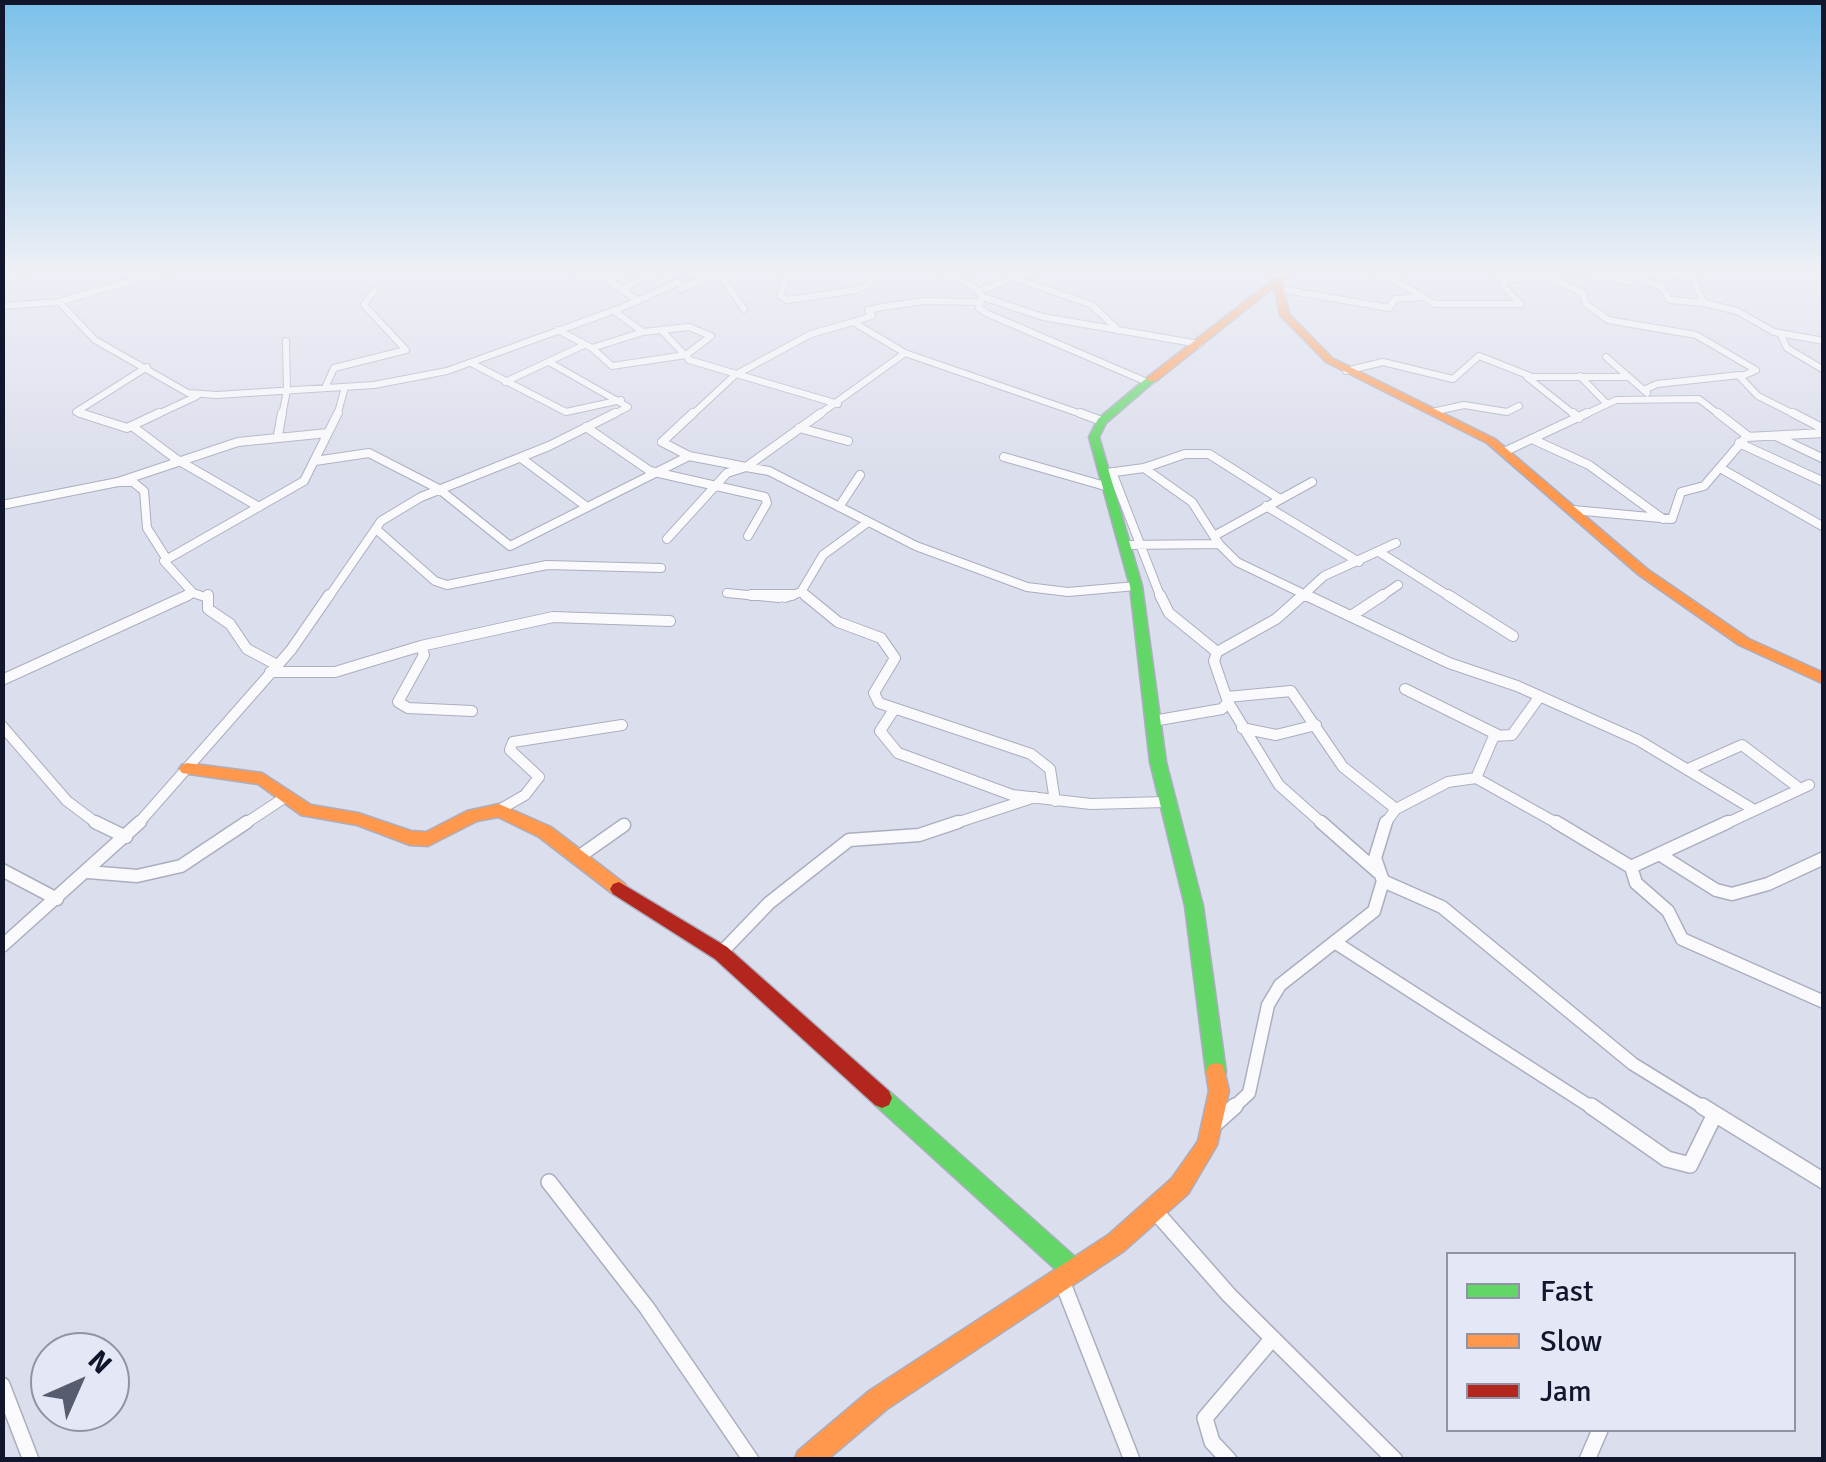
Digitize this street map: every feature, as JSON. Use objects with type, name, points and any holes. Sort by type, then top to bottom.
[{"type":"street","points":[[92,337],[188,394],[203,395],[345,387],[473,364],[540,337]]},
{"type":"street","points":[[326,388],[328,373],[334,368],[406,350],[394,337]]},
{"type":"street","points":[[572,337],[612,366],[686,356],[712,337]]},
{"type":"street","points":[[505,382],[588,346],[622,337]]},
{"type":"street","points":[[668,337],[686,356],[735,376],[838,404]]},
{"type":"street","points":[[804,337],[735,376],[662,442],[688,456],[769,471],[916,546],[1027,587],[1068,592],[1136,586]]},
{"type":"street","points":[[879,337],[905,353],[1102,422]]},
{"type":"street","points":[[1042,337],[1146,382]]},
{"type":"street","points":[[1158,337],[1199,344]]},
{"type":"street","points":[[1207,337],[1146,382],[1102,422],[1094,438],[1133,546],[1150,579],[1175,622],[1217,652]]},
{"type":"street","points":[[1305,337],[1346,371],[1506,452],[1620,555],[1723,629],[1823,678]]},
{"type":"street","points":[[1644,390],[1657,384],[1757,371],[1699,337]]},
{"type":"street","points":[[1782,337],[1787,348],[1818,362],[1824,370]]},
{"type":"street","points":[[278,436],[287,390],[286,342]]},
{"type":"street","points":[[667,539],[730,470],[746,467],[905,353]]},
{"type":"street","points":[[1346,371],[1359,364],[1383,362],[1414,366],[1453,380],[1480,356],[1530,376],[1629,377]]},
{"type":"street","points":[[1606,357],[1656,401]]},
{"type":"street","points":[[2,946],[126,837],[188,770],[274,669],[376,529],[398,510],[628,408],[622,400],[549,362]]},
{"type":"street","points":[[473,364],[566,412],[622,400]]},
{"type":"street","points":[[147,367],[76,412],[122,428],[203,395]]},
{"type":"street","points":[[1530,376],[1526,380],[1579,418]]},
{"type":"street","points":[[1580,376],[1606,404]]},
{"type":"street","points":[[1740,376],[1765,401],[1824,431]]},
{"type":"street","points":[[193,592],[164,564],[166,558],[304,481],[344,401],[345,387]]},
{"type":"street","points":[[1506,452],[1606,404],[1706,402],[1749,437]]},
{"type":"street","points":[[1432,412],[1464,404],[1507,412],[1519,406]]},
{"type":"street","points":[[132,426],[176,459],[260,507]]},
{"type":"street","points":[[586,428],[657,472],[765,496],[767,503],[748,536]]},
{"type":"street","points":[[798,428],[848,441]]},
{"type":"street","points":[[1573,510],[1666,520],[1675,516],[1681,492],[1702,488],[1739,443],[1749,437],[1824,431]]},
{"type":"street","points":[[2,505],[118,482],[176,459],[278,436],[328,433]]},
{"type":"street","points":[[1777,436],[1824,459]]},
{"type":"street","points":[[1532,439],[1588,465],[1666,520]]},
{"type":"street","points":[[1739,443],[1824,482]]},
{"type":"street","points":[[315,461],[369,453],[439,489],[510,546],[688,456]]},
{"type":"street","points":[[1004,457],[1106,477],[1173,456],[1208,454],[1230,464],[1280,499]]},
{"type":"street","points":[[520,458],[587,507]]},
{"type":"street","points":[[1144,468],[1192,502],[1237,562],[1449,663],[1540,696],[1638,740],[1751,808]]},
{"type":"street","points":[[1720,468],[1824,528]]},
{"type":"street","points":[[840,507],[860,476]]},
{"type":"street","points":[[118,482],[133,482],[144,491],[147,528],[166,558]]},
{"type":"street","points":[[1133,546],[1217,540],[1266,506],[1312,482]]},
{"type":"street","points":[[1266,506],[1359,562]]},
{"type":"street","points":[[727,593],[784,598],[801,592],[824,555],[868,522]]},
{"type":"street","points":[[376,529],[435,581],[446,584],[469,584],[546,565],[661,568]]},
{"type":"street","points":[[1396,543],[1324,576],[1276,618],[1217,652],[1214,661],[1227,700],[1279,785],[1381,876],[1442,908],[1633,1064],[1824,1181]]},
{"type":"street","points":[[808,1460],[878,1400],[1068,1276],[1154,1211],[1194,1168],[1214,1124],[1219,1091],[1194,906],[1166,802],[1133,546]]},
{"type":"street","points":[[1379,552],[1485,614],[1513,636]]},
{"type":"street","points":[[1351,616],[1398,585]]},
{"type":"street","points":[[2,680],[193,592],[208,594],[208,608],[230,624],[247,649],[274,669],[334,672],[421,646],[553,617],[670,621]]},
{"type":"street","points":[[801,592],[838,622],[881,638],[895,660],[874,696],[894,711],[1030,754],[1050,769],[1056,802]]},
{"type":"street","points":[[421,646],[424,655],[398,702],[408,708],[472,711]]},
{"type":"street","points":[[1405,689],[1498,735],[1512,735],[1540,696]]},
{"type":"street","points":[[1153,721],[1214,712],[1227,700],[1288,690],[1344,766],[1396,809]]},
{"type":"street","points":[[894,711],[880,731],[898,753],[1012,794],[1056,802],[1166,802]]},
{"type":"street","points":[[188,770],[262,779],[307,811],[358,819],[419,839],[440,834],[474,814],[499,810],[525,796],[539,777],[510,750],[513,742],[622,725]]},
{"type":"street","points":[[2,726],[68,801],[97,824],[126,837]]},
{"type":"street","points":[[1242,728],[1276,735],[1316,726]]},
{"type":"street","points":[[1476,778],[1498,735]]},
{"type":"street","points":[[1631,867],[1804,786],[1740,745],[1688,769]]},
{"type":"street","points":[[1214,1124],[1249,1093],[1268,1005],[1280,985],[1374,911],[1381,876],[1374,858],[1378,840],[1396,809],[1448,782],[1476,778],[1631,867],[1636,883],[1668,911],[1682,939],[1824,1002]]},
{"type":"street","points":[[722,953],[769,903],[848,840],[918,835],[1035,797]]},
{"type":"street","points":[[87,872],[137,876],[182,866],[284,798]]},
{"type":"street","points":[[499,810],[580,856],[647,910],[722,953],[1068,1276],[1132,1460]]},
{"type":"street","points":[[580,856],[624,824]]},
{"type":"street","points":[[1659,854],[1716,890],[1732,894],[1768,884],[1824,858]]},
{"type":"street","points":[[2,870],[57,899]]},
{"type":"street","points":[[1336,943],[1517,1055],[1667,1159],[1690,1165],[1714,1116]]},
{"type":"street","points":[[549,1182],[648,1308],[752,1460]]},
{"type":"street","points":[[1154,1211],[1272,1339],[1396,1460]]},
{"type":"street","points":[[1229,1460],[1212,1442],[1205,1418],[1210,1406],[1272,1339]]},
{"type":"street","points":[[2,1385],[31,1460]]},
{"type":"street","points":[[1587,1460],[1599,1432]]},
{"type":"traffic: fast","points":[[1152,379],[1102,421],[1094,437],[1136,586],[1158,762],[1194,906],[1216,1072]]},
{"type":"traffic: fast","points":[[882,1098],[1074,1271]]},
{"type":"traffic: slow","points":[[1152,379],[1205,337]]},
{"type":"traffic: slow","points":[[1307,337],[1329,360],[1491,441],[1643,572],[1744,642],[1824,679]]},
{"type":"traffic: slow","points":[[187,769],[262,779],[307,811],[358,819],[410,838],[428,839],[473,815],[499,810],[545,832],[619,889]]},
{"type":"traffic: slow","points":[[807,1460],[878,1400],[1116,1243],[1180,1186],[1207,1145],[1219,1091],[1216,1072]]},
{"type":"traffic: jam","points":[[619,889],[721,953],[882,1098]]}]
